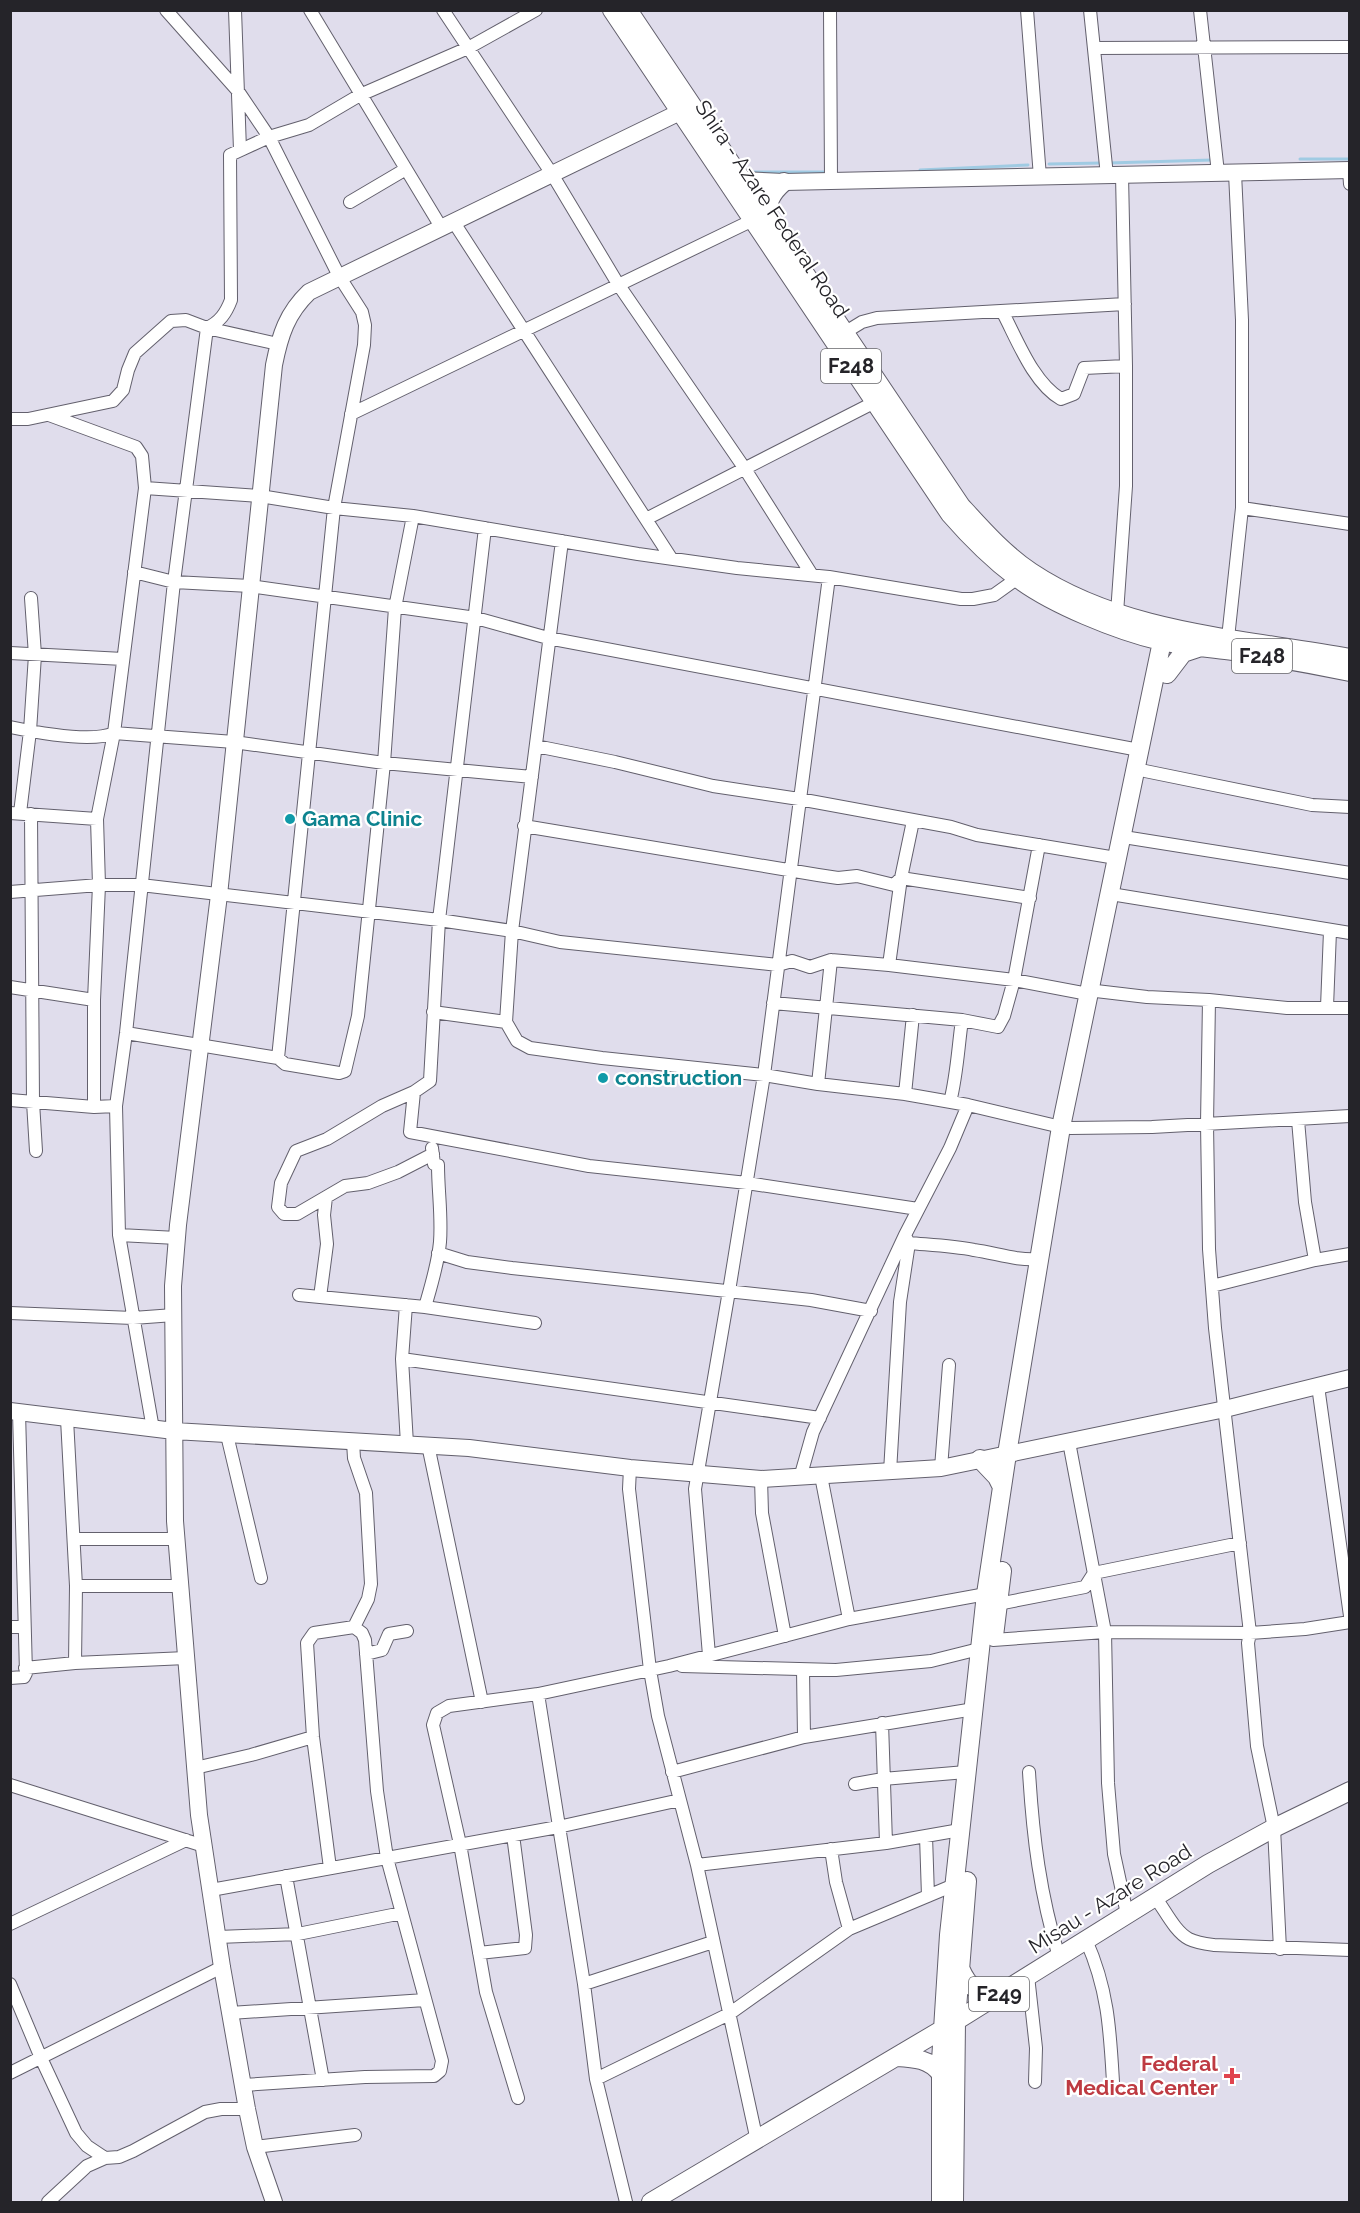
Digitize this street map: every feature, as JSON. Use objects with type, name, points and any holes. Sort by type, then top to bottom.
[{"type":"main road","name":"Shira - Azare Federal Road","points":[[612,10],[680,112],[844,333],[961,506],[1023,574],[1202,647],[1293,660],[1350,672]]},
{"type":"main road","name":"Shira - Azare Federal Road","points":[[628,10],[741,180],[760,220],[875,402],[950,514],[967,534],[1088,617],[1132,632],[1228,638],[1350,658]]},
{"type":"main road","points":[[760,220],[767,209],[769,199],[784,182]]},
{"type":"main road","points":[[1132,632],[1161,674]]},
{"type":"main road","points":[[1092,992],[1145,771],[1169,635]]},
{"type":"main road","points":[[940,2202],[941,2074],[960,1968],[986,1645],[1039,1259],[1139,750],[1161,674],[1183,653],[1202,647]]},
{"type":"main road","points":[[992,1599],[1002,1487],[1012,1454],[1065,1127]]},
{"type":"main road","points":[[980,1459],[998,1477],[1002,1487]]},
{"type":"main road","points":[[954,2202],[950,2025],[954,1885],[974,1709],[986,1645]]},
{"type":"main road","name":"Misau - Azare Road","points":[[651,2202],[950,2025],[1208,1864],[1274,1828],[1349,1795]]},
{"type":"main road","points":[[960,1968],[969,1986],[975,1989],[1002,1992]]},
{"type":"main road","points":[[897,2057],[922,2059],[937,2068],[941,2074]]},
{"type":"street","points":[[166,10],[238,92],[269,137],[339,276],[362,312],[365,325],[364,345],[334,508],[278,1058]]},
{"type":"street","points":[[235,10],[240,150]]},
{"type":"street","points":[[310,10],[406,169],[524,330],[671,558]]},
{"type":"street","points":[[443,10],[552,174],[618,284],[745,469],[812,575]]},
{"type":"street","points":[[207,328],[216,324],[227,311],[231,300],[230,155],[269,137],[309,125],[360,95],[468,48],[536,10]]},
{"type":"street","points":[[830,10],[831,180]]},
{"type":"street","points":[[1027,10],[1040,177]]},
{"type":"street","points":[[1090,10],[1125,304],[1126,486],[1118,613]]},
{"type":"street","points":[[1200,10],[1217,165]]},
{"type":"street","points":[[1094,48],[1350,47]]},
{"type":"street","points":[[274,2202],[255,2146],[247,2109],[222,1967],[195,1768],[176,1539],[174,1315],[177,1238],[219,895],[274,364],[286,321],[297,304],[309,292],[680,112]]},
{"type":"street","points":[[741,180],[784,182],[1040,177],[1110,170],[1217,165],[1235,173],[1349,170],[1350,184]]},
{"type":"street","points":[[350,202],[406,169]]},
{"type":"street","points":[[1228,638],[1242,508],[1242,320],[1235,173]]},
{"type":"street","points":[[351,414],[618,284],[760,220]]},
{"type":"street","points":[[844,333],[862,322],[877,318],[1125,304]]},
{"type":"street","points":[[1002,311],[1040,381],[1050,393],[1061,399],[1074,394],[1084,368],[1126,366]]},
{"type":"street","points":[[10,419],[28,419],[113,401],[123,390],[135,353],[171,321],[186,320],[207,328],[278,344]]},
{"type":"street","points":[[153,1429],[119,1235],[116,1106],[126,1033],[174,582],[207,328]]},
{"type":"street","points":[[646,519],[875,402]]},
{"type":"street","points":[[48,414],[136,447],[142,456],[145,488],[114,734],[97,819],[99,885],[94,1000],[94,1107]]},
{"type":"street","points":[[145,488],[260,496],[334,508],[413,516],[737,568],[829,577],[973,599],[994,595],[1023,574]]},
{"type":"street","points":[[1242,508],[1350,524]]},
{"type":"street","points":[[126,1033],[278,1058],[285,1065],[339,1073],[345,1071],[358,1016],[384,763],[395,608],[413,516]]},
{"type":"street","points":[[433,1154],[398,1172],[368,1183],[345,1186],[297,1214],[284,1214],[278,1207],[281,1184],[296,1151],[327,1139],[430,1081],[439,920],[485,528]]},
{"type":"street","points":[[562,541],[512,931],[506,1022],[517,1041],[530,1048],[602,1058],[764,1075],[950,1101],[1065,1127],[1152,1127],[1350,1116]]},
{"type":"street","points":[[134,572],[174,582],[250,586],[476,618],[548,638],[1139,750]]},
{"type":"street","points":[[709,1656],[694,1489],[764,1075],[829,577]]},
{"type":"street","points":[[31,598],[35,655],[21,814],[32,891],[33,1102],[36,1151]]},
{"type":"street","points":[[10,653],[123,659]]},
{"type":"street","points":[[10,727],[30,731],[105,737],[114,734],[234,742],[384,763],[532,777]]},
{"type":"street","points":[[536,746],[615,762],[713,786],[799,799],[1116,858]]},
{"type":"street","points":[[1145,771],[1312,805],[1350,807]]},
{"type":"street","points":[[21,814],[97,819]]},
{"type":"street","points":[[889,965],[901,878],[913,821]]},
{"type":"street","points":[[524,826],[838,878],[857,876],[894,885],[901,878]]},
{"type":"street","points":[[1130,838],[1350,873]]},
{"type":"street","points":[[773,1003],[962,1020],[998,1027],[1004,1016],[1014,981],[1039,845]]},
{"type":"street","points":[[901,878],[1030,898]]},
{"type":"street","points":[[10,892],[99,885],[141,885],[439,920],[512,931],[560,942],[778,965],[792,961],[810,967],[831,960],[889,965],[1092,992],[1287,1008],[1350,1008]]},
{"type":"street","points":[[1117,895],[1350,933]]},
{"type":"street","points":[[1327,1007],[1330,931]]},
{"type":"street","points":[[819,1084],[831,960]]},
{"type":"street","points":[[10,987],[94,1000]]},
{"type":"street","points":[[1209,1000],[1207,1124],[1209,1249],[1251,1633],[1248,1643],[1257,1746],[1274,1828],[1280,1948]]},
{"type":"street","points":[[433,1012],[506,1022]]},
{"type":"street","points":[[905,1094],[913,1015]]},
{"type":"street","points":[[950,1101],[954,1071],[958,1060],[962,1020]]},
{"type":"street","points":[[414,1092],[410,1132],[589,1166],[747,1183],[918,1209]]},
{"type":"street","points":[[10,1100],[94,1107],[116,1106]]},
{"type":"street","points":[[800,1478],[813,1432],[907,1239],[918,1209],[950,1148],[968,1105]]},
{"type":"street","points":[[1298,1120],[1305,1202],[1315,1260]]},
{"type":"street","points":[[425,1307],[438,1253],[441,1220],[438,1165],[434,1164],[431,1145],[433,1137]]},
{"type":"street","points":[[320,1297],[327,1244],[324,1215],[326,1197]]},
{"type":"street","points":[[119,1235],[177,1238]]},
{"type":"street","points":[[907,1239],[996,1255],[1030,1260],[1039,1259]]},
{"type":"street","points":[[890,1472],[899,1312],[907,1239]]},
{"type":"street","points":[[438,1253],[467,1262],[811,1300],[871,1311]]},
{"type":"street","points":[[1212,1286],[1315,1260],[1350,1254]]},
{"type":"street","points":[[299,1295],[425,1307],[535,1323]]},
{"type":"street","points":[[406,1305],[402,1359],[407,1444]]},
{"type":"street","points":[[10,1313],[133,1318],[174,1315]]},
{"type":"street","points":[[402,1359],[820,1418]]},
{"type":"street","points":[[941,1468],[949,1365]]},
{"type":"street","points":[[10,1678],[24,1677],[25,1668],[17,1627],[15,1411],[174,1431],[469,1448],[630,1468],[761,1479],[941,1468],[1225,1409],[1350,1378]]},
{"type":"street","points":[[1318,1386],[1350,1616]]},
{"type":"street","points":[[67,1419],[76,1586],[75,1663]]},
{"type":"street","points":[[227,1435],[261,1578]]},
{"type":"street","points":[[353,1442],[354,1458],[366,1492],[371,1584],[368,1599],[354,1627]]},
{"type":"street","points":[[1069,1442],[1105,1632],[1109,1795],[1114,1854],[1128,1914]]},
{"type":"street","points":[[428,1445],[482,1702]]},
{"type":"street","points":[[630,1468],[629,1489],[650,1670],[672,1772],[696,1864],[757,2141]]},
{"type":"street","points":[[821,1476],[849,1619]]},
{"type":"street","points":[[761,1479],[762,1513],[784,1636]]},
{"type":"street","points":[[74,1539],[176,1539]]},
{"type":"street","points":[[518,2098],[486,1992],[460,1844],[433,1725],[437,1713],[449,1706],[538,1694],[669,1666],[849,1619],[1085,1587],[1094,1573],[1240,1543]]},
{"type":"street","points":[[76,1586],[179,1586]]},
{"type":"street","points":[[669,1666],[836,1670],[931,1661],[986,1645],[1105,1632],[1251,1633],[1305,1629],[1350,1622]]},
{"type":"street","points":[[243,2085],[365,2077],[434,2076],[440,2071],[442,2061],[387,1858],[377,1791],[365,1640],[362,1633],[354,1627],[314,1633],[307,1643],[313,1737],[330,1868]]},
{"type":"street","points":[[366,1654],[382,1650],[389,1634],[407,1631]]},
{"type":"street","points":[[25,1668],[75,1663],[186,1658]]},
{"type":"street","points":[[803,1670],[804,1737]]},
{"type":"street","points":[[538,1694],[584,1984],[596,2079],[626,2202]]},
{"type":"street","points":[[672,1772],[804,1737],[974,1709]]},
{"type":"street","points":[[882,1724],[886,1843]]},
{"type":"street","points":[[195,1768],[313,1737]]},
{"type":"street","points":[[855,1784],[883,1779],[966,1772]]},
{"type":"street","points":[[1029,1772],[1038,1871],[1048,1920],[1059,1957]]},
{"type":"street","points":[[10,1785],[204,1846]]},
{"type":"street","points":[[211,1890],[558,1827],[680,1800]]},
{"type":"street","points":[[696,1864],[886,1843],[960,1830]]},
{"type":"street","points":[[479,1953],[525,1948],[526,1935],[513,1835]]},
{"type":"street","points":[[927,1836],[928,1896]]},
{"type":"street","points":[[10,1924],[186,1840]]},
{"type":"street","points":[[831,1849],[836,1882],[849,1929]]},
{"type":"street","points":[[286,1876],[323,2080]]},
{"type":"street","points":[[596,2079],[729,2014],[849,1929],[954,1885]]},
{"type":"street","points":[[1155,1897],[1188,1939],[1214,1946],[1350,1950]]},
{"type":"street","points":[[218,1937],[298,1934],[402,1913]]},
{"type":"street","points":[[1086,1940],[1098,1966],[1106,1997],[1113,2082]]},
{"type":"street","points":[[584,1984],[713,1942]]},
{"type":"street","points":[[10,2073],[222,1967]]},
{"type":"street","points":[[1028,1976],[1035,2036],[1035,2082]]},
{"type":"street","points":[[10,1984],[76,2133],[87,2146],[105,2157]]},
{"type":"street","points":[[230,2013],[425,2000]]},
{"type":"street","points":[[48,2202],[87,2166],[105,2157],[118,2157],[133,2151],[205,2112],[221,2109],[247,2109]]},
{"type":"street","points":[[255,2146],[355,2135]]},
{"type":"waterway","points":[[1300,159],[1350,159]]},
{"type":"waterway","points":[[1108,163],[1212,160]]},
{"type":"waterway","points":[[1049,164],[1102,163]]},
{"type":"waterway","points":[[920,170],[1028,165]]},
{"type":"waterway","points":[[753,172],[824,172]]},
{"type":"place","name":"Gama Clinic","points":[[290,819]]},
{"type":"place","name":"construction","points":[[603,1078]]},
{"type":"place","name":"Federal Medical Center","points":[[1232,2076]]}]
